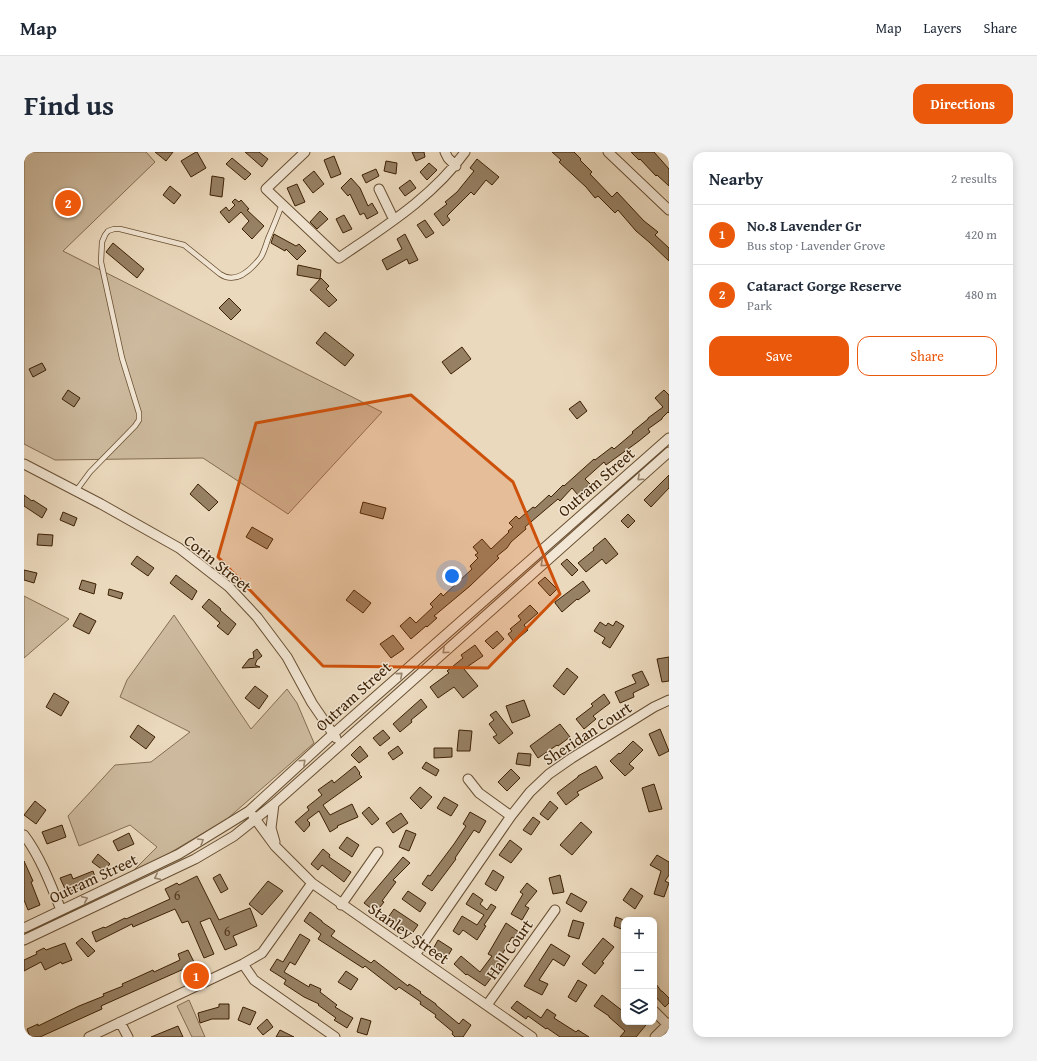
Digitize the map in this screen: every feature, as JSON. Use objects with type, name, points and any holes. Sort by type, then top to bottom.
[{"type":"street","points":[[305,152],[266,188],[339,258],[394,220],[442,181],[456,166],[465,152]]},
{"type":"street","points":[[445,152],[448,158],[456,166]]},
{"type":"street","points":[[608,152],[669,210]]},
{"type":"street","points":[[379,189],[394,220]]},
{"type":"street","name":"Outram Street","points":[[24,928],[179,854],[249,811],[333,734],[669,438]]},
{"type":"street","name":"Outram Street","points":[[24,940],[195,859],[234,836],[274,804],[669,452]]},
{"type":"street","name":"Corin Street","points":[[24,464],[179,548],[229,587],[257,616],[287,657],[312,703],[340,744]]},
{"type":"street","name":"Sheridan Court","points":[[414,955],[511,816],[530,792],[549,774],[572,758],[654,707],[669,700]]},
{"type":"street","points":[[468,779],[479,793],[511,816]]},
{"type":"street","points":[[274,804],[271,828],[275,846]]},
{"type":"street","name":"Stanley Street","points":[[249,811],[275,846],[312,883],[341,905],[532,1037]]},
{"type":"street","points":[[24,835],[48,878],[61,910]]},
{"type":"street","points":[[341,905],[378,852]]},
{"type":"street","points":[[89,1037],[243,964],[262,953],[312,883]]},
{"type":"street","name":"Hall Court","points":[[487,1005],[555,910]]},
{"type":"street","points":[[243,964],[254,980],[259,984],[335,1037]]},
{"type":"street","points":[[655,1037],[668,1023],[657,1014]]},
{"type":"street","points":[[120,1022],[128,1037]]},
{"type":"lane","points":[[76,491],[90,472],[135,426],[139,420],[140,413],[122,358],[101,262],[102,242],[104,235],[108,231],[120,229],[184,246],[220,274],[225,277],[234,278],[240,276],[253,266],[262,256],[282,204]]},
{"type":"highlighted area","points":[[411,395],[513,482],[560,594],[488,668],[323,666],[218,557],[256,423]]},
{"type":"shaded area","points":[[24,152],[146,152],[155,162],[63,251],[382,412],[288,514],[203,458],[55,460],[24,444]]},
{"type":"shaded area","points":[[24,596],[69,619],[24,658]]},
{"type":"shaded area","points":[[174,615],[251,729],[287,689],[297,703],[314,743],[227,819],[168,854],[132,872],[157,847],[130,825],[79,846],[68,816],[115,765],[151,762],[190,732],[120,697],[127,680]]},
{"type":"shaded area","points":[[189,1000],[205,1037],[192,1037],[177,1006]]},
{"type":"building","points":[[155,152],[173,152],[166,161]]},
{"type":"building","points":[[196,152],[206,168],[191,177],[181,161]]},
{"type":"building","points":[[245,152],[259,152],[268,159],[262,167]]},
{"type":"building","points":[[412,152],[424,152],[425,157],[416,161]]},
{"type":"building","points":[[552,152],[574,152],[592,172],[590,174],[612,197],[617,192],[644,221],[658,232],[655,235],[669,248],[669,261],[636,231],[618,210],[615,213],[598,196],[595,198],[586,187],[559,162],[561,160]]},
{"type":"building","points":[[631,152],[654,152],[669,169],[669,186],[657,175],[656,176]]},
{"type":"building","points":[[334,156],[341,174],[331,178],[324,160]]},
{"type":"building","points":[[232,158],[251,174],[245,180],[226,164]]},
{"type":"building","points":[[477,159],[499,177],[492,185],[486,180],[474,195],[471,192],[447,216],[450,220],[443,226],[434,214],[447,204],[445,202],[457,192],[474,171],[470,168]]},
{"type":"building","points":[[386,161],[397,163],[396,174],[384,171]]},
{"type":"building","points":[[429,163],[437,170],[427,180],[420,172]]},
{"type":"building","points":[[376,169],[379,176],[366,183],[362,175]]},
{"type":"building","points":[[314,171],[324,184],[313,193],[303,180]]},
{"type":"building","points":[[212,176],[224,178],[222,197],[210,195]]},
{"type":"building","points":[[351,178],[360,188],[368,206],[372,203],[378,213],[367,219],[364,213],[360,215],[350,194],[348,196],[341,188]]},
{"type":"building","points":[[410,180],[416,188],[405,196],[399,188]]},
{"type":"building","points":[[297,184],[305,202],[295,206],[287,188]]},
{"type":"building","points":[[170,186],[181,195],[174,204],[163,195]]},
{"type":"building","points":[[235,199],[239,202],[241,200],[249,209],[247,210],[264,226],[252,239],[242,229],[249,221],[241,212],[229,223],[220,212],[226,207],[229,211],[235,205],[232,202]]},
{"type":"building","points":[[320,211],[328,219],[317,229],[310,222]]},
{"type":"building","points":[[344,215],[352,229],[343,233],[336,219]]},
{"type":"building","points":[[425,220],[434,233],[426,238],[417,225]]},
{"type":"building","points":[[274,234],[296,246],[299,244],[306,251],[297,260],[286,249],[285,251],[271,243]]},
{"type":"building","points":[[405,234],[418,260],[409,264],[407,259],[387,270],[382,260],[402,249],[397,239]]},
{"type":"building","points":[[113,243],[144,269],[137,278],[106,252]]},
{"type":"building","points":[[298,265],[321,270],[320,279],[297,275]]},
{"type":"building","points":[[321,278],[329,286],[326,289],[337,300],[329,307],[310,290]]},
{"type":"building","points":[[229,298],[241,310],[231,320],[219,308]]},
{"type":"building","points":[[325,332],[354,355],[345,366],[316,343]]},
{"type":"building","points":[[462,347],[471,359],[451,374],[442,362]]},
{"type":"building","points":[[42,363],[46,370],[33,377],[29,369]]},
{"type":"building","points":[[68,390],[80,398],[74,407],[62,399]]},
{"type":"building","points":[[664,390],[669,395],[669,413],[668,412],[662,419],[648,429],[650,432],[606,465],[604,462],[585,479],[590,484],[578,495],[572,488],[560,501],[558,499],[525,527],[526,529],[497,556],[499,558],[470,586],[434,616],[437,618],[411,639],[400,626],[410,617],[416,623],[433,607],[430,604],[441,593],[443,596],[472,569],[470,566],[478,558],[475,555],[478,553],[473,547],[482,539],[491,549],[513,527],[509,523],[516,516],[519,519],[533,507],[535,508],[549,495],[551,497],[594,459],[595,460],[612,447],[614,449],[648,418],[663,407],[655,398]]},
{"type":"building","points":[[580,401],[587,411],[577,419],[569,409]]},
{"type":"building","points":[[669,475],[669,488],[651,507],[644,500]]},
{"type":"building","points":[[198,484],[218,502],[209,511],[190,494]]},
{"type":"building","points":[[24,495],[47,509],[42,518],[24,506]]},
{"type":"building","points":[[363,502],[386,508],[383,519],[360,513]]},
{"type":"building","points":[[63,512],[77,518],[74,526],[60,520]]},
{"type":"building","points":[[628,514],[635,521],[628,528],[621,521]]},
{"type":"building","points":[[252,527],[273,539],[267,549],[246,537]]},
{"type":"building","points":[[38,534],[53,535],[52,546],[37,545]]},
{"type":"building","points":[[605,538],[618,554],[606,564],[602,559],[586,572],[578,563],[594,550],[593,548]]},
{"type":"building","points":[[137,556],[154,568],[148,576],[131,564]]},
{"type":"building","points":[[567,559],[578,570],[572,576],[561,564]]},
{"type":"building","points":[[24,570],[37,573],[34,583],[24,580]]},
{"type":"building","points":[[176,575],[197,591],[192,600],[170,583]]},
{"type":"building","points":[[545,577],[557,589],[550,596],[538,583]]},
{"type":"building","points":[[82,580],[96,584],[94,594],[79,589]]},
{"type":"building","points":[[583,581],[590,591],[578,600],[577,599],[562,612],[555,602]]},
{"type":"building","points":[[109,589],[123,593],[121,599],[108,595]]},
{"type":"building","points":[[354,590],[371,603],[363,613],[346,600]]},
{"type":"building","points":[[209,599],[236,624],[228,635],[217,626],[220,623],[202,607]]},
{"type":"building","points":[[530,605],[538,613],[524,625],[528,630],[514,642],[508,634],[512,631],[510,629],[521,620],[518,616]]},
{"type":"building","points":[[80,613],[96,621],[89,634],[73,626]]},
{"type":"building","points":[[616,621],[624,626],[610,648],[602,643],[605,638],[594,631],[600,622],[606,626],[608,623],[613,626]]},
{"type":"building","points":[[497,631],[504,639],[493,649],[485,641]]},
{"type":"building","points":[[393,635],[404,649],[391,658],[380,644]]},
{"type":"building","points":[[475,645],[483,656],[464,669],[478,686],[463,698],[454,687],[438,698],[430,687],[449,673],[447,671],[463,658],[461,655]]},
{"type":"building","points":[[257,649],[262,656],[257,660],[255,665],[260,667],[242,668],[249,659],[254,658],[253,652]]},
{"type":"building","points":[[669,657],[669,681],[662,682],[657,659]]},
{"type":"building","points":[[567,668],[578,677],[564,695],[553,686]]},
{"type":"building","points":[[642,671],[649,685],[633,693],[634,697],[620,703],[615,692],[636,683],[632,675]]},
{"type":"building","points":[[255,686],[268,696],[259,709],[245,698]]},
{"type":"building","points":[[54,693],[69,702],[61,716],[46,707]]},
{"type":"building","points":[[604,694],[610,703],[593,716],[596,719],[584,729],[576,719],[593,706],[591,704]]},
{"type":"building","points":[[421,699],[427,707],[411,720],[412,722],[400,732],[393,724]]},
{"type":"building","points":[[524,700],[530,716],[512,723],[506,706]]},
{"type":"building","points":[[496,711],[513,733],[499,744],[493,737],[497,735],[489,724],[494,720],[490,715]]},
{"type":"building","points":[[560,724],[570,737],[538,758],[530,746]]},
{"type":"building","points":[[138,725],[155,737],[146,749],[130,737]]},
{"type":"building","points":[[660,729],[669,751],[659,756],[649,734]]},
{"type":"building","points":[[383,730],[390,738],[380,746],[373,738]]},
{"type":"building","points":[[459,730],[472,731],[470,751],[457,751]]},
{"type":"building","points":[[633,741],[643,750],[629,764],[634,768],[625,776],[610,761],[619,753],[620,754]]},
{"type":"building","points":[[360,746],[368,756],[359,763],[351,755]]},
{"type":"building","points":[[398,746],[403,753],[393,760],[388,753]]},
{"type":"building","points":[[434,748],[452,748],[452,757],[434,758]]},
{"type":"building","points":[[518,753],[531,754],[530,766],[516,764]]},
{"type":"building","points":[[426,762],[439,770],[436,776],[422,768]]},
{"type":"building","points":[[355,766],[362,777],[323,805],[330,815],[352,804],[358,817],[337,826],[338,827],[330,832],[319,811],[307,820],[310,825],[304,832],[295,822],[309,810],[307,807],[322,795],[318,790],[332,780],[334,783]]},
{"type":"building","points":[[596,766],[603,778],[577,792],[579,795],[566,805],[557,793],[578,776]]},
{"type":"building","points":[[511,769],[520,778],[507,791],[498,782]]},
{"type":"building","points":[[654,784],[662,809],[649,812],[642,788]]},
{"type":"building","points":[[420,787],[432,797],[421,809],[410,798]]},
{"type":"building","points":[[444,797],[458,805],[451,816],[437,808]]},
{"type":"building","points":[[35,801],[46,810],[36,824],[24,815]]},
{"type":"building","points":[[550,801],[558,808],[548,820],[540,814]]},
{"type":"building","points":[[369,807],[379,819],[372,825],[362,813]]},
{"type":"building","points":[[470,812],[486,821],[479,833],[474,830],[455,858],[456,859],[432,891],[422,884],[428,875],[430,876],[466,826],[463,824]]},
{"type":"building","points":[[401,813],[408,823],[393,833],[386,823]]},
{"type":"building","points":[[533,817],[540,822],[531,835],[523,830]]},
{"type":"building","points":[[581,822],[592,832],[572,855],[560,845]]},
{"type":"building","points":[[62,825],[66,837],[47,844],[42,832]]},
{"type":"building","points":[[406,830],[416,834],[409,851],[399,847]]},
{"type":"building","points":[[129,833],[134,844],[118,851],[113,841]]},
{"type":"building","points":[[347,837],[359,845],[352,857],[339,848]]},
{"type":"building","points":[[510,840],[522,849],[511,863],[499,855]]},
{"type":"building","points":[[323,849],[330,855],[329,857],[351,872],[344,882],[322,865],[318,870],[311,864]]},
{"type":"building","points":[[98,854],[110,864],[104,871],[92,862]]},
{"type":"building","points":[[657,855],[669,862],[669,875],[665,881],[669,883],[664,897],[654,894],[661,871],[650,865]]},
{"type":"building","points":[[403,857],[410,863],[393,880],[396,882],[376,912],[364,903]]},
{"type":"building","points":[[24,861],[33,881],[31,882],[40,905],[28,910],[24,900]]},
{"type":"building","points":[[493,870],[504,877],[496,891],[485,884]]},
{"type":"building","points":[[93,871],[96,880],[67,893],[60,878],[71,874],[73,879]]},
{"type":"building","points":[[220,874],[228,889],[221,893],[213,878]]},
{"type":"building","points":[[560,875],[564,892],[553,894],[549,878]]},
{"type":"building","points":[[197,876],[219,920],[250,908],[257,926],[233,936],[237,945],[225,950],[210,918],[200,922],[214,954],[204,958],[188,921],[182,923],[175,909],[133,927],[132,924],[96,942],[92,932],[104,927],[105,928],[170,899],[165,889],[177,883],[179,885]]},
{"type":"building","points":[[268,881],[283,891],[262,915],[249,904]]},
{"type":"building","points":[[527,883],[537,891],[525,906],[529,908],[522,920],[511,914],[523,894],[520,892]]},
{"type":"building","points":[[631,888],[643,896],[635,909],[623,900]]},
{"type":"building","points":[[408,891],[426,903],[420,912],[402,899]]},
{"type":"building","points":[[473,893],[483,900],[480,904],[487,910],[491,904],[496,907],[484,925],[486,926],[477,940],[463,930],[459,935],[453,931],[462,916],[477,925],[484,915],[466,904]]},
{"type":"building","points":[[571,893],[587,902],[581,912],[566,903]]},
{"type":"building","points":[[394,909],[418,925],[411,935],[387,919]]},
{"type":"building","points":[[310,912],[335,931],[331,936],[371,963],[374,960],[408,986],[409,984],[421,992],[420,993],[436,1004],[459,1024],[463,1019],[471,1025],[463,1037],[455,1037],[452,1034],[453,1032],[435,1017],[436,1015],[420,1004],[421,1002],[399,987],[396,990],[365,966],[363,968],[318,939],[321,934],[304,921]]},
{"type":"building","points":[[616,917],[621,919],[621,929],[614,926]]},
{"type":"building","points":[[573,920],[584,923],[579,939],[568,936]]},
{"type":"building","points":[[506,923],[519,932],[515,939],[512,937],[495,967],[498,969],[485,986],[467,974],[466,975],[454,964],[461,956],[480,972],[492,956],[488,954]]},
{"type":"building","points":[[300,934],[310,940],[295,965],[290,962],[284,972],[309,987],[310,984],[321,989],[320,992],[337,1005],[335,1007],[353,1018],[347,1028],[334,1020],[336,1018],[318,1005],[319,1004],[304,997],[284,984],[286,980],[270,970],[277,959],[283,962]]},
{"type":"building","points":[[82,938],[95,951],[88,957],[76,943]]},
{"type":"building","points":[[603,938],[614,947],[595,974],[582,964]]},
{"type":"building","points":[[438,940],[452,949],[446,959],[432,951]]},
{"type":"building","points":[[65,943],[72,960],[62,964],[61,962],[45,970],[41,962],[24,971],[24,960],[37,954],[36,952],[44,948],[46,950]]},
{"type":"building","points":[[551,944],[570,956],[564,966],[553,959],[539,980],[548,984],[542,995],[524,986]]},
{"type":"building","points":[[188,950],[195,964],[101,1006],[102,1009],[40,1037],[30,1037],[27,1029],[38,1024],[38,1026],[79,1006],[104,996],[103,994],[123,986],[122,984],[153,970],[154,972],[180,960],[178,954]]},
{"type":"building","points":[[346,971],[358,979],[351,990],[338,982]]},
{"type":"building","points":[[578,980],[587,985],[576,1002],[568,997]]},
{"type":"building","points":[[657,985],[669,998],[669,1003],[665,1007],[657,998]]},
{"type":"building","points":[[602,995],[621,1010],[621,1025],[646,1025],[636,1037],[620,1037],[625,1031],[609,1016],[594,1006]]},
{"type":"building","points":[[517,1001],[541,1018],[547,1009],[556,1015],[554,1018],[576,1032],[578,1030],[589,1037],[560,1037],[528,1016],[526,1019],[511,1008]]},
{"type":"building","points":[[219,1004],[229,1004],[229,1019],[212,1019],[200,1023],[198,1013],[219,1007]]},
{"type":"building","points":[[243,1007],[256,1012],[250,1025],[238,1020]]},
{"type":"building","points":[[361,1018],[371,1021],[367,1035],[357,1032]]},
{"type":"building","points":[[267,1019],[273,1027],[263,1035],[257,1028]]},
{"type":"building","points":[[178,1026],[183,1037],[151,1037]]},
{"type":"building","points":[[280,1030],[294,1037],[276,1037]]},
{"type":"place","name":"Cataract Gorge Reserve","points":[[68,203]]},
{"type":"place","name":"No.8 Lavender Gr","points":[[196,976]]}]
